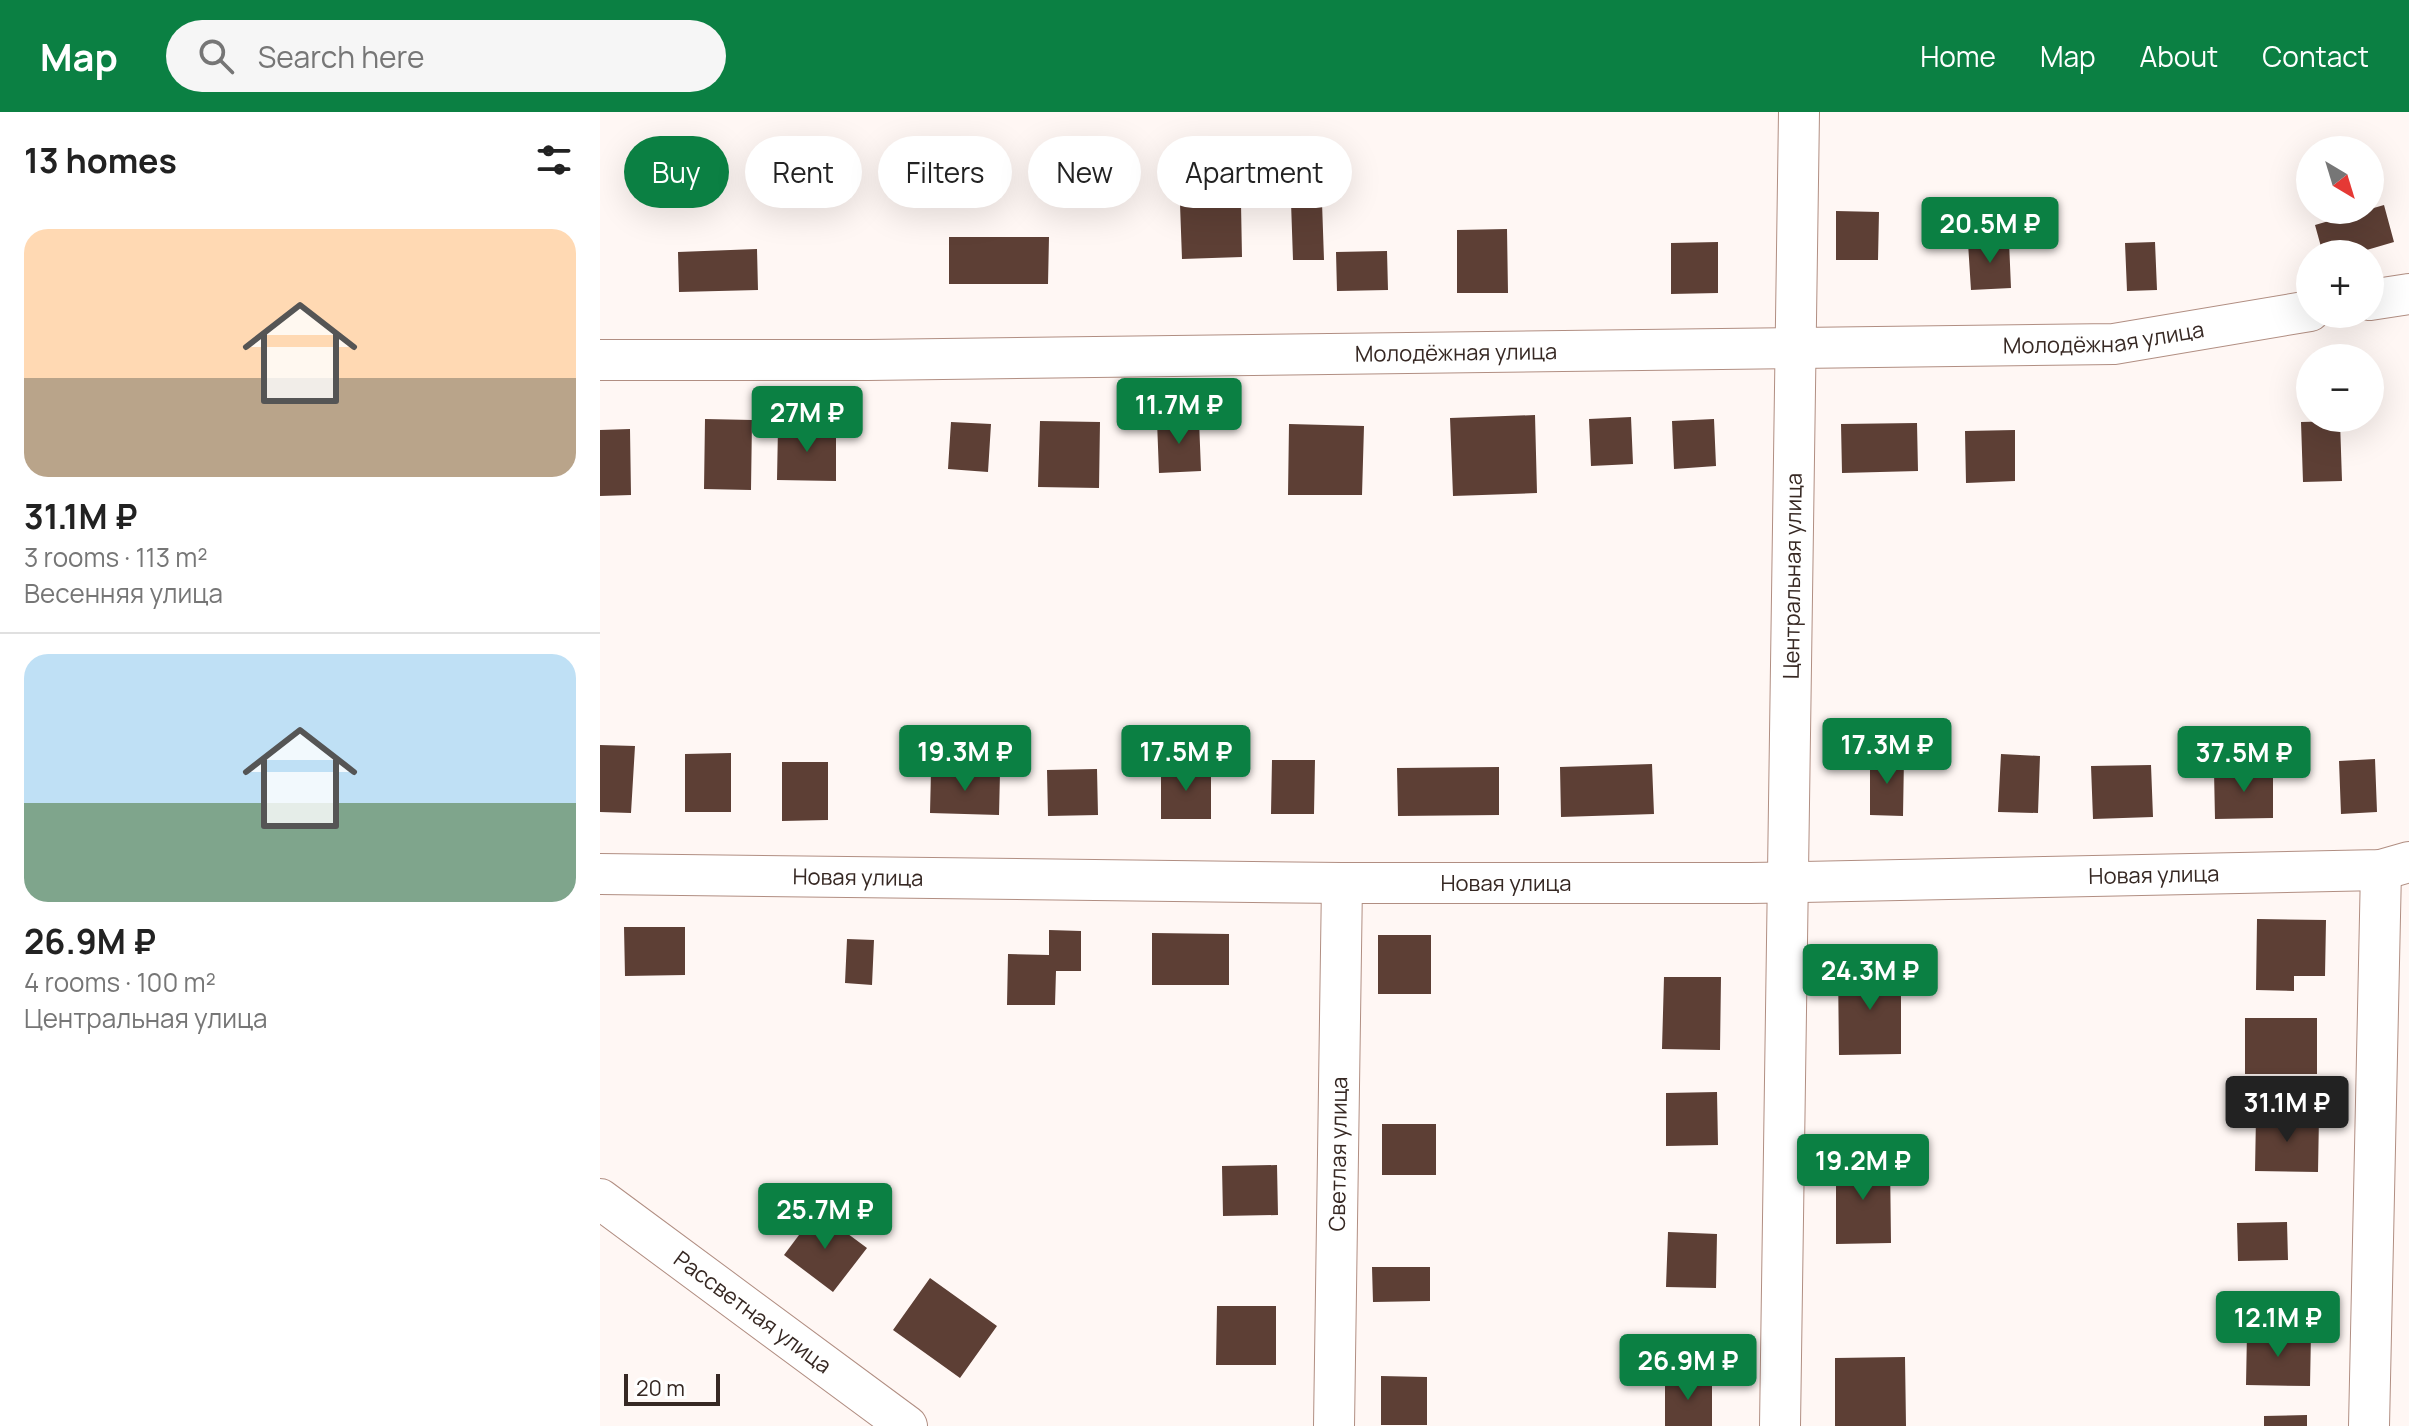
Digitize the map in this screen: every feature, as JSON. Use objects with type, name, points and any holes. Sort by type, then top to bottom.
[{"type":"street","name":"Центральная улица","points":[[1780,1426],[1799,112]]},
{"type":"street","points":[[2384,298],[2409,294]]},
{"type":"street","name":"Молодёжная улица","points":[[600,360],[868,360],[2114,344],[2296,313]]},
{"type":"street","points":[[2369,1426],[2395,866]]},
{"type":"street","name":"Новая улица","points":[[600,874],[1342,883],[1787,883],[2395,866]]},
{"type":"street","name":"Светлая улица","points":[[1334,1426],[1342,883]]},
{"type":"street","name":"Рассветная улица","points":[[600,1199],[907,1426]]},
{"type":"building","points":[[2384,205],[2394,242],[2384,245],[2384,240],[2319,240],[2315,225],[2384,224]]},
{"type":"building","points":[[1180,208],[1241,208],[1242,257],[1182,259]]},
{"type":"building","points":[[1291,208],[1322,208],[1324,260],[1293,260]]},
{"type":"building","points":[[1836,211],[1879,212],[1878,260],[1836,260]]},
{"type":"building","points":[[1507,229],[1508,293],[1457,293],[1457,230]]},
{"type":"building","points":[[949,237],[1049,237],[1048,284],[949,284]]},
{"type":"building","points":[[2009,241],[2011,288],[1971,290],[1968,243]]},
{"type":"building","points":[[1718,242],[1718,293],[1671,294],[1671,243]]},
{"type":"building","points":[[2155,242],[2157,290],[2127,291],[2125,243]]},
{"type":"building","points":[[757,249],[758,290],[679,292],[678,252]]},
{"type":"building","points":[[1387,251],[1388,290],[1337,291],[1336,252]]},
{"type":"building","points":[[1535,415],[1537,493],[1453,496],[1450,418]]},
{"type":"building","points":[[1631,417],[1633,464],[1591,466],[1589,419]]},
{"type":"building","points":[[705,419],[752,420],[751,490],[704,489]]},
{"type":"building","points":[[1714,419],[1716,466],[1674,469],[1672,421]]},
{"type":"building","points":[[1199,420],[1201,471],[1159,473],[1157,421]]},
{"type":"building","points":[[1040,421],[1100,422],[1099,488],[1038,487]]},
{"type":"building","points":[[951,422],[991,424],[988,472],[948,469]]},
{"type":"building","points":[[1917,423],[1918,471],[1842,473],[1841,424]]},
{"type":"building","points":[[1289,424],[1364,426],[1362,495],[1288,495]]},
{"type":"building","points":[[778,427],[836,428],[836,481],[777,480]]},
{"type":"building","points":[[630,429],[631,495],[600,496],[600,430]]},
{"type":"building","points":[[2015,430],[2015,481],[1966,483],[1965,431]]},
{"type":"building","points":[[2301,432],[2340,432],[2342,481],[2303,482]]},
{"type":"building","points":[[600,745],[635,746],[631,813],[600,812]]},
{"type":"building","points":[[731,753],[731,812],[685,812],[685,754]]},
{"type":"building","points":[[2001,754],[2040,756],[2038,813],[1998,812]]},
{"type":"building","points":[[1870,757],[1904,757],[1903,816],[1870,815]]},
{"type":"building","points":[[2375,759],[2377,812],[2341,814],[2339,761]]},
{"type":"building","points":[[1272,760],[1315,760],[1314,814],[1271,814]]},
{"type":"building","points":[[782,762],[828,762],[828,820],[782,821]]},
{"type":"building","points":[[1652,764],[1654,814],[1561,817],[1560,767]]},
{"type":"building","points":[[2151,765],[2153,817],[2093,819],[2091,766]]},
{"type":"building","points":[[1161,767],[1211,767],[1211,819],[1161,819]]},
{"type":"building","points":[[1499,767],[1499,815],[1398,816],[1397,768]]},
{"type":"building","points":[[1097,769],[1098,815],[1048,816],[1047,770]]},
{"type":"building","points":[[2273,770],[2273,818],[2215,819],[2214,771]]},
{"type":"building","points":[[931,771],[1000,773],[999,815],[930,813]]},
{"type":"building","points":[[2257,919],[2326,920],[2325,976],[2294,976],[2294,991],[2256,990]]},
{"type":"building","points":[[624,927],[685,927],[685,975],[625,976]]},
{"type":"building","points":[[1049,930],[1081,931],[1081,971],[1056,971],[1055,1005],[1007,1005],[1008,954],[1049,955]]},
{"type":"building","points":[[1152,933],[1229,934],[1229,985],[1152,985]]},
{"type":"building","points":[[1378,935],[1431,935],[1431,994],[1378,994]]},
{"type":"building","points":[[847,939],[874,940],[872,985],[845,983]]},
{"type":"building","points":[[1901,969],[1901,1054],[1839,1055],[1838,970]]},
{"type":"building","points":[[1664,977],[1721,977],[1720,1050],[1662,1049]]},
{"type":"building","points":[[2245,1018],[2317,1018],[2317,1074],[2245,1074]]},
{"type":"building","points":[[1717,1092],[1718,1145],[1666,1146],[1666,1093]]},
{"type":"building","points":[[2256,1116],[2319,1116],[2318,1172],[2255,1171]]},
{"type":"building","points":[[1382,1124],[1436,1124],[1436,1175],[1382,1175]]},
{"type":"building","points":[[1890,1160],[1891,1243],[1836,1244],[1836,1161]]},
{"type":"building","points":[[1277,1165],[1278,1215],[1223,1216],[1222,1166]]},
{"type":"building","points":[[817,1211],[867,1248],[833,1292],[784,1255]]},
{"type":"building","points":[[2287,1222],[2288,1260],[2238,1261],[2237,1223]]},
{"type":"building","points":[[1668,1232],[1717,1234],[1716,1288],[1666,1287]]},
{"type":"building","points":[[1372,1267],[1430,1267],[1430,1301],[1373,1302]]},
{"type":"building","points":[[930,1278],[997,1326],[960,1378],[893,1330]]},
{"type":"building","points":[[1217,1306],[1276,1306],[1276,1365],[1216,1365]]},
{"type":"building","points":[[2247,1332],[2311,1333],[2310,1386],[2246,1385]]},
{"type":"building","points":[[1905,1357],[1906,1426],[1835,1426],[1835,1358]]},
{"type":"building","points":[[1381,1376],[1427,1377],[1427,1425],[1381,1425]]},
{"type":"building","points":[[1665,1378],[1712,1378],[1712,1426],[1665,1426]]},
{"type":"building","points":[[2307,1415],[2307,1426],[2264,1426],[2264,1416]]}]
